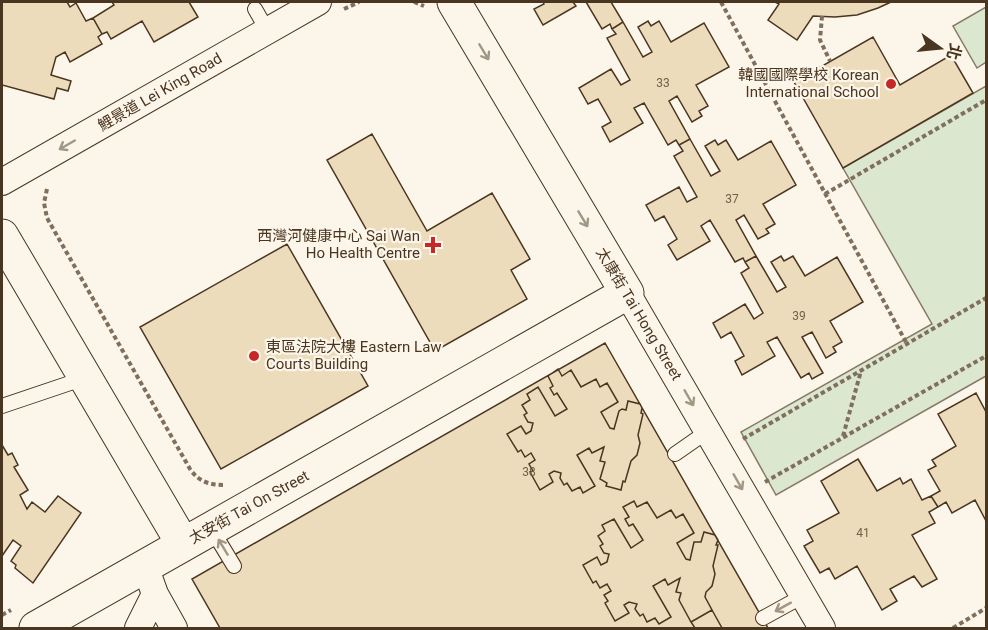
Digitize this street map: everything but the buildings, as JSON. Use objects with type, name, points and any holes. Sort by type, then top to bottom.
[{"type":"street","name":"鯉景道 Lei King Road","points":[[2,182],[261,20],[318,2]]},
{"type":"street","name":"太康街 Tai Hong Street","points":[[454,2],[822,628]]},
{"type":"street","name":"太安街 Tai On Street","points":[[2,236],[183,544],[627,293]]},
{"type":"street","points":[[36,628],[150,580],[183,544]]},
{"type":"street","points":[[138,628],[150,580]]},
{"type":"street","points":[[150,580],[174,628]]},
{"type":"lane","points":[[2,405],[85,378]]},
{"type":"lane","points":[[675,454],[708,431]]},
{"type":"lane","points":[[212,528],[234,566]]},
{"type":"lane","points":[[763,618],[803,596]]},
{"type":"path","points":[[344,9],[359,2]]},
{"type":"path","points":[[721,2],[907,344]]},
{"type":"path","points":[[822,16],[820,40],[830,61]]},
{"type":"path","points":[[825,194],[987,100]]},
{"type":"path","points":[[49,183],[44,203],[47,218],[190,469],[195,477],[203,482],[227,485]]},
{"type":"path","points":[[738,442],[987,298]]},
{"type":"path","points":[[762,484],[987,356]]},
{"type":"path","points":[[843,437],[861,371]]},
{"type":"path","points":[[953,628],[987,608]]},
{"type":"green space","points":[[986,7],[986,62],[977,68],[953,26]]},
{"type":"green space","points":[[986,86],[986,376],[776,495],[741,432],[932,324],[843,168]]},
{"type":"place","name":"韓國國際學校 Korean International School","points":[[891,84]]},
{"type":"place","name":"西灣河健康中心 Sai Wan Ho Health Centre","points":[[433,245]]},
{"type":"place","name":"東區法院大樓 Eastern Law Courts Building","points":[[254,356]]}]
